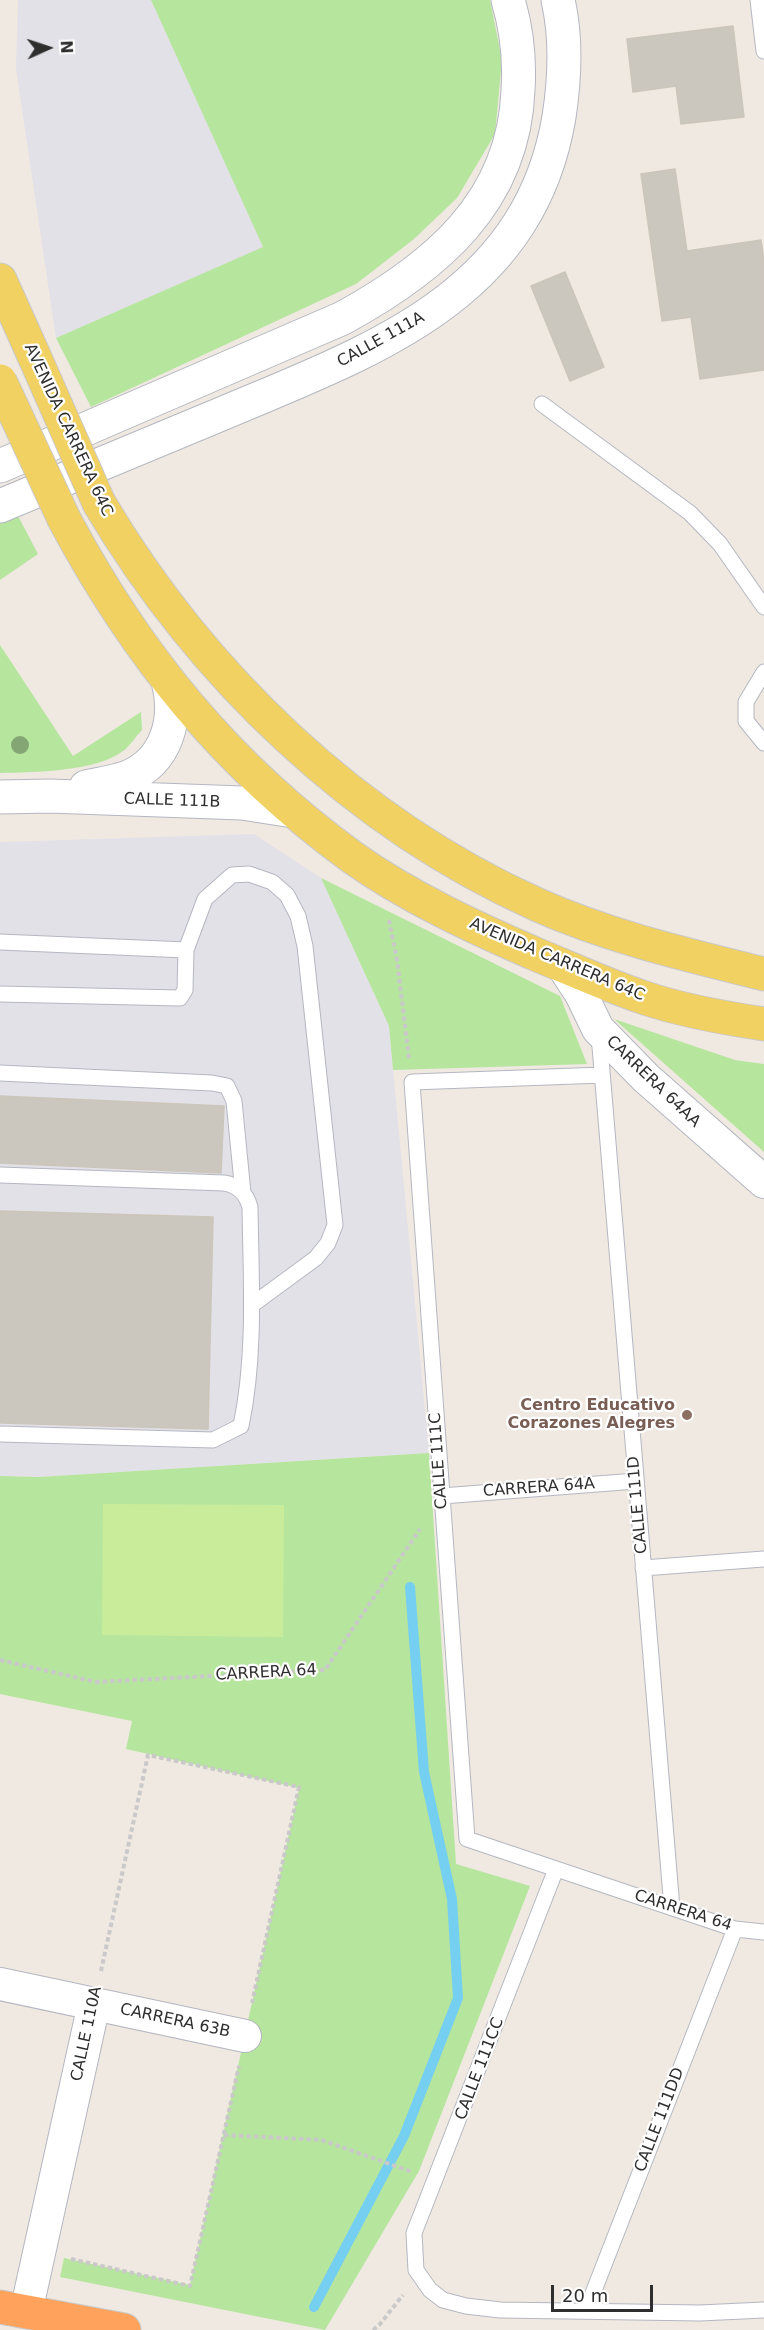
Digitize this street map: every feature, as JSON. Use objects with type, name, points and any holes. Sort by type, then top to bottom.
[{"type":"highway","points":[[13,2309],[124,2330]]},
{"type":"main road","name":"AVENIDA CARRERA 64C","points":[[0,280],[99,503],[117,532],[189,631],[235,685],[339,784],[397,827],[467,870],[539,905],[619,935],[764,974]]},
{"type":"main road","name":"AVENIDA CARRERA 64C","points":[[0,381],[64,519],[92,572],[132,634],[168,681],[231,753],[293,811],[353,858],[400,887],[485,932],[645,998],[701,1013],[764,1024]]},
{"type":"street","points":[[0,466],[343,318],[414,274],[447,246],[465,226],[494,185],[509,152],[518,103],[520,61],[514,19],[508,0]]},
{"type":"street","name":"CALLE 111A","points":[[0,506],[347,361],[406,329],[465,288],[491,261],[511,234],[533,200],[544,174],[555,138],[564,71],[565,42],[558,0]]},
{"type":"street","name":"CALLE 111B","points":[[50,796],[126,778],[153,760],[167,736],[171,722],[172,695],[168,681]]},
{"type":"street","name":"CALLE 111B","points":[[0,797],[50,796],[242,803],[293,811]]},
{"type":"street","name":"CARRERA 64AA","points":[[562,965],[581,994],[598,1029],[646,1078],[764,1182]]},
{"type":"street","name":"CARRERA 63B","points":[[0,1984],[245,2037]]},
{"type":"street","name":"CALLE 110A","points":[[13,2309],[39,2252],[94,2004]]},
{"type":"lane","points":[[758,0],[764,51]]},
{"type":"lane","points":[[542,404],[690,513],[720,544],[764,608]]},
{"type":"lane","points":[[764,672],[746,702],[746,721],[764,744]]},
{"type":"lane","points":[[0,994],[180,998],[184,990],[186,950],[205,899],[232,875],[249,874],[272,882],[287,896],[298,916],[305,946],[334,1225],[328,1243],[316,1258],[252,1305]]},
{"type":"lane","points":[[0,942],[186,950]]},
{"type":"lane","name":"CALLE 111D","points":[[598,1029],[672,1908]]},
{"type":"lane","points":[[0,1073],[212,1083],[227,1086],[234,1101],[243,1193]]},
{"type":"lane","name":"CARRERA 64AA","points":[[412,1082],[603,1075]]},
{"type":"lane","name":"CALLE 111C","points":[[412,1082],[467,1839]]},
{"type":"lane","points":[[0,1175],[224,1183],[238,1188],[250,1207],[252,1305],[247,1396],[241,1426],[213,1440],[0,1434]]},
{"type":"lane","name":"CARRERA 64A","points":[[442,1496],[636,1481]]},
{"type":"lane","points":[[644,1568],[764,1559]]},
{"type":"lane","name":"CARRERA 64","points":[[467,1839],[735,1929],[764,1932]]},
{"type":"lane","name":"CALLE 111CC","points":[[416,2270],[414,2233],[556,1869]]},
{"type":"lane","name":"CALLE 111DD","points":[[586,2312],[735,1929]]},
{"type":"lane","points":[[416,2270],[430,2290],[443,2300],[500,2310],[700,2313],[764,2310]]},
{"type":"path","points":[[388,915],[397,960],[412,1082]]},
{"type":"path","name":"CARRERA 64","points":[[0,1660],[96,1682],[325,1670],[442,1496]]},
{"type":"path","name":"CALLE 110A","points":[[94,2004],[148,1755],[299,1787]]},
{"type":"path","points":[[224,2135],[322,2140],[411,2172]]},
{"type":"path","points":[[39,2252],[190,2286]]},
{"type":"path","points":[[373,2330],[380,2325],[401,2299],[416,2270]]},
{"type":"shaded area","points":[[18,0],[151,0],[264,247],[56,338],[16,69]]},
{"type":"shaded area","points":[[254,834],[321,878],[389,1026],[429,1453],[39,1477],[0,1476],[0,842]]},
{"type":"green space","points":[[151,0],[490,0],[502,60],[495,134],[457,198],[414,239],[356,284],[91,407],[56,338],[263,247]]},
{"type":"green space","points":[[17,514],[38,554],[0,580],[0,522]]},
{"type":"green space","points":[[0,645],[73,756],[141,712],[142,730],[123,751],[97,763],[64,770],[0,773]]},
{"type":"green space","points":[[321,878],[560,996],[587,1064],[393,1070],[389,1026]]},
{"type":"green space","points":[[614,1019],[735,1060],[764,1064],[764,1152]]},
{"type":"green space","points":[[429,1453],[456,1864],[530,1886],[419,2171],[325,2330],[60,2277],[64,2258],[190,2285],[299,1788],[126,1749],[132,1721],[0,1694],[0,1476],[39,1477]]},
{"type":"green space","points":[[103,1504],[284,1505],[283,1637],[102,1635]]},
{"type":"building","points":[[733,26],[744,117],[681,124],[676,86],[633,92],[627,39]]},
{"type":"building","points":[[675,169],[687,251],[761,240],[764,261],[764,370],[700,379],[691,317],[662,321],[641,174]]},
{"type":"building","points":[[565,272],[604,367],[570,381],[531,286]]},
{"type":"building","points":[[0,1096],[224,1106],[221,1173],[0,1163]]},
{"type":"building","points":[[0,1211],[213,1217],[208,1429],[0,1423]]},
{"type":"waterway","points":[[314,2307],[404,2136],[458,1998],[452,1899],[424,1772],[410,1587]]},
{"type":"place","name":"Centro Educativo Corazones Alegres","points":[[687,1415]]}]
